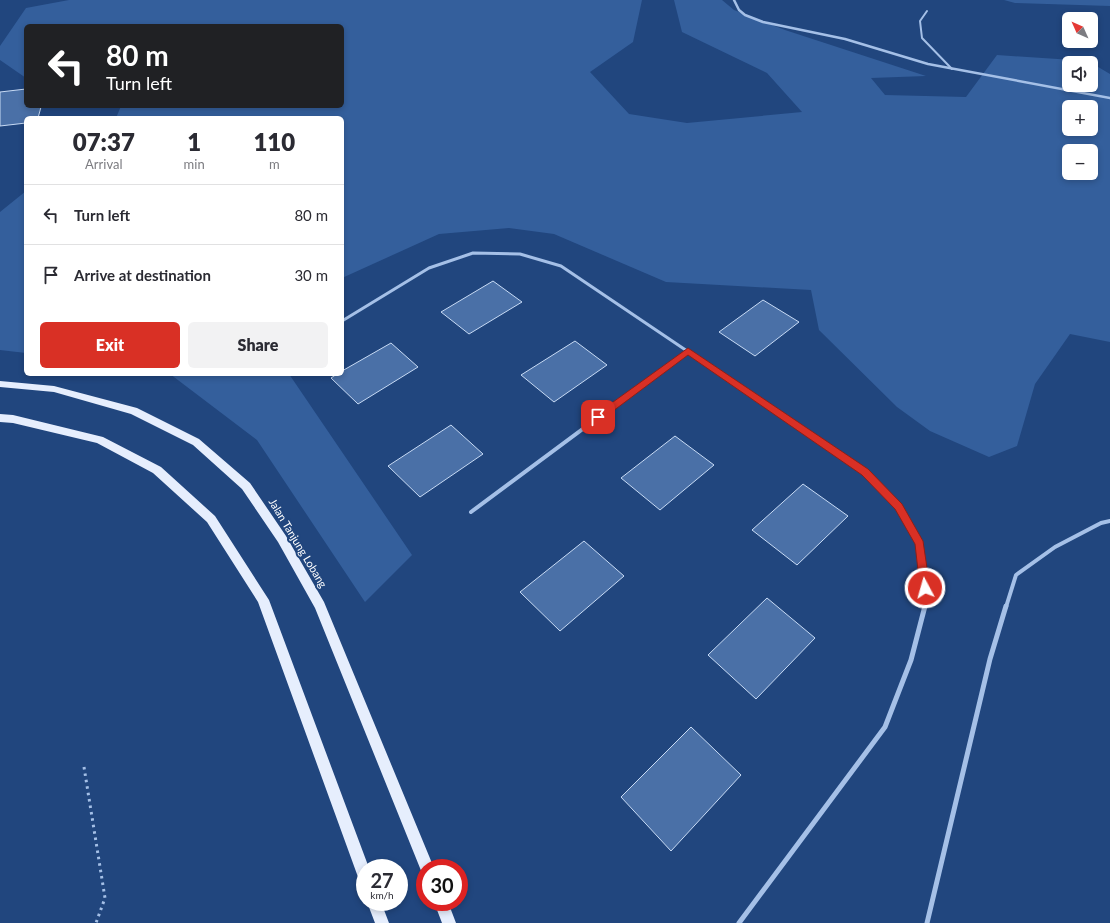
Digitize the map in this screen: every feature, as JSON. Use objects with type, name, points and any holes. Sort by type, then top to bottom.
[{"type":"main road","name":"Jalan Tanjung Lobang","points":[[0,384],[54,389],[134,411],[196,442],[246,486],[282,539],[320,606],[423,859]]},
{"type":"main road","points":[[0,418],[13,419],[100,440],[157,470],[211,519],[263,600],[358,859]]},
{"type":"main road","points":[[377,911],[382,923]]},
{"type":"main road","points":[[444,911],[449,923]]},
{"type":"street","points":[[734,0],[739,10],[744,15],[763,22],[845,39],[907,59],[952,69],[1110,98]]},
{"type":"street","points":[[344,320],[429,268],[474,253],[520,254],[561,266],[865,472],[898,506],[920,544],[926,603],[911,660],[885,728],[740,923]]},
{"type":"street","points":[[471,512],[688,351]]},
{"type":"street","points":[[927,923],[990,659],[1016,575],[1055,546],[1101,523],[1110,521]]},
{"type":"lane","points":[[927,11],[920,21],[922,38],[952,69]]},
{"type":"path","points":[[84,766],[105,898],[96,923]]},
{"type":"shaded area","points":[[69,0],[642,0],[633,42],[590,72],[629,114],[687,123],[802,112],[767,73],[682,32],[674,0],[722,0],[734,10],[785,30],[926,76],[871,78],[885,95],[966,97],[997,55],[1062,59],[1062,92],[1098,92],[1098,67],[1110,74],[1110,342],[1070,334],[1035,384],[1017,446],[989,457],[930,431],[897,407],[819,330],[811,290],[666,282],[554,234],[509,228],[439,234],[344,277],[344,116],[117,116],[120,108],[344,108],[344,24],[24,24],[24,77],[0,60],[0,46],[26,8]]},
{"type":"shaded area","points":[[1004,0],[1110,0],[1110,6],[1015,3]]},
{"type":"shaded area","points":[[24,193],[24,353],[0,350],[0,212]]},
{"type":"shaded area","points":[[173,376],[290,376],[412,555],[365,602],[257,440]]},
{"type":"building","points":[[24,89],[24,108],[41,108],[39,116],[24,116],[24,123],[0,126],[0,92]]},
{"type":"building","points":[[493,281],[522,302],[469,334],[441,312]]},
{"type":"building","points":[[763,300],[799,322],[755,356],[719,332]]},
{"type":"building","points":[[575,341],[607,365],[554,402],[521,375]]},
{"type":"building","points":[[391,343],[418,367],[358,404],[331,378],[334,376],[344,376],[344,370]]},
{"type":"building","points":[[451,425],[483,454],[420,497],[388,466]]},
{"type":"building","points":[[675,436],[714,465],[660,510],[621,478]]},
{"type":"building","points":[[803,484],[848,516],[797,565],[752,530]]},
{"type":"building","points":[[584,541],[624,576],[560,631],[520,592]]},
{"type":"building","points":[[767,598],[815,638],[756,699],[708,655]]},
{"type":"building","points":[[691,727],[741,775],[671,851],[621,797]]},
{"type":"route","points":[[598,417],[688,351],[865,472],[898,506],[920,544],[925,588]]}]
